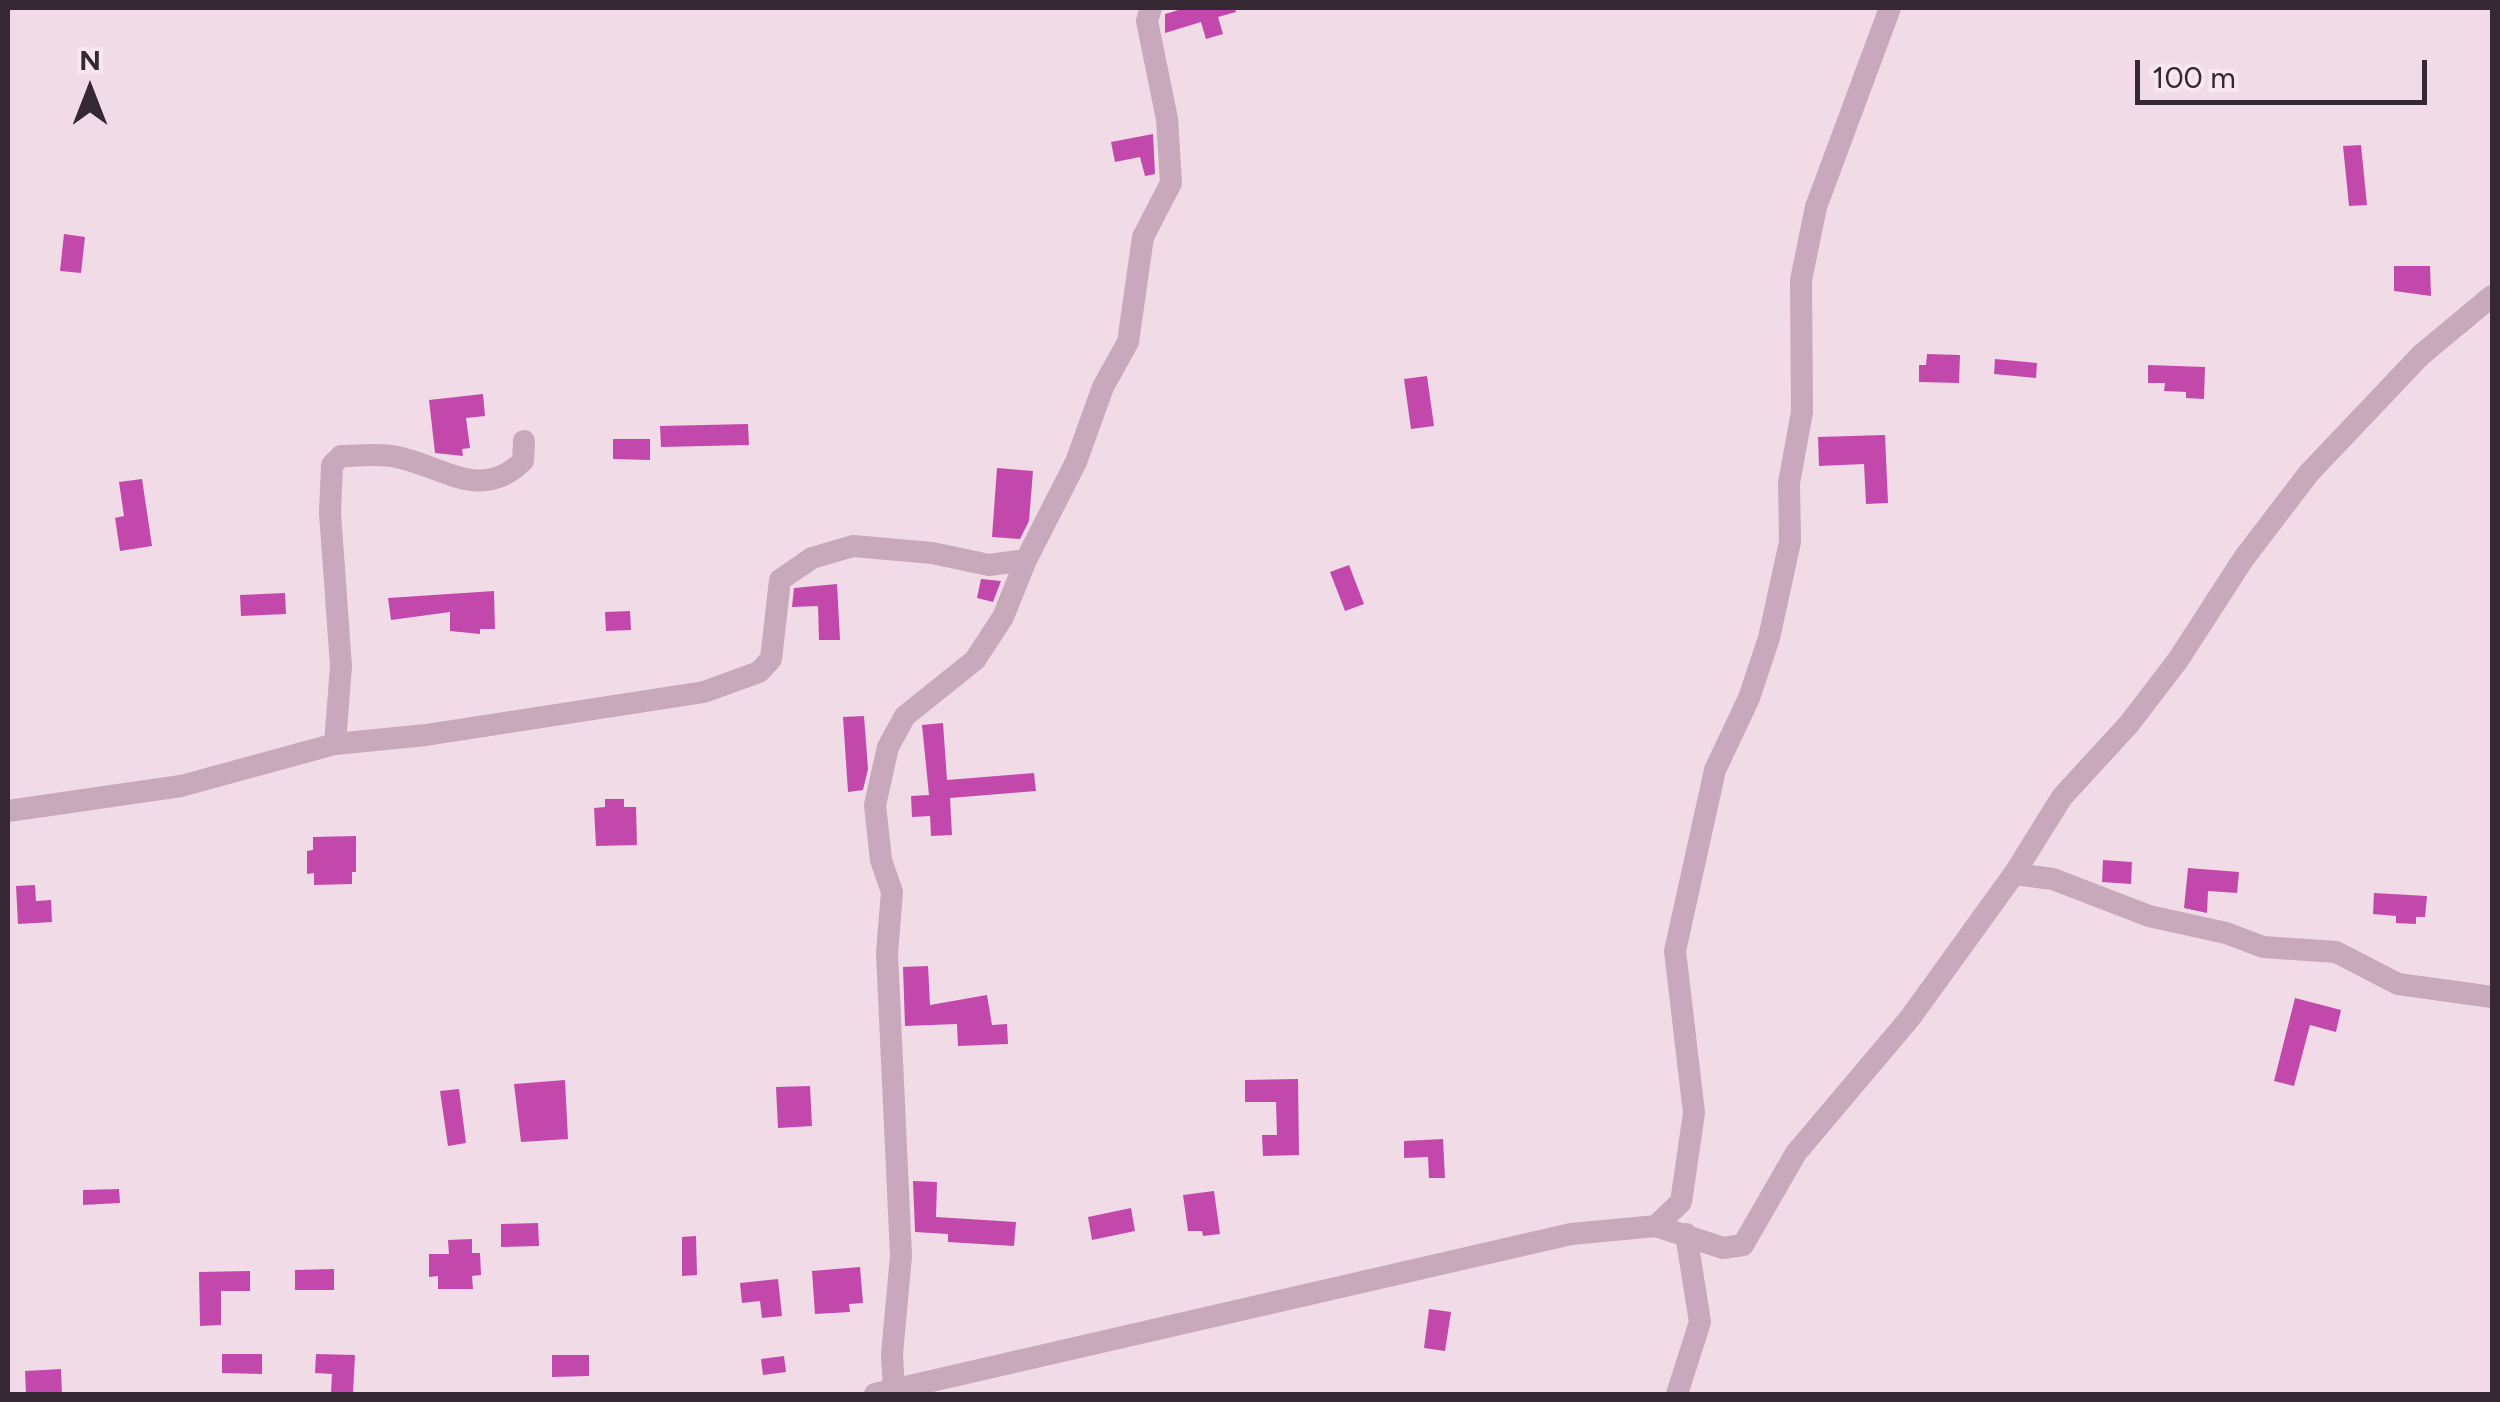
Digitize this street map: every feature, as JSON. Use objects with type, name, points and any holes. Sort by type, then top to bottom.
[{"type":"street","points":[[1152,8],[1147,21],[1167,119],[1171,183],[1143,238],[1128,342],[1103,386],[1076,462],[1026,560],[1004,616],[976,660],[906,716],[888,747],[875,804],[881,860],[892,892],[887,953],[901,1256],[889,1393],[1571,1234],[1656,1226],[1724,1248],[1743,1246],[1796,1153],[1910,1018],[2014,874],[2062,797],[2130,724],[2178,660],[2244,558],[2309,473],[2421,355],[2492,296]]},
{"type":"street","points":[[1656,1226],[1681,1202],[1694,1114],[1675,952],[1715,770],[1749,698],[1770,638],[1790,542],[1789,483],[1802,412],[1801,280],[1816,207],[1890,8]]},
{"type":"street","points":[[335,744],[342,666],[330,514],[332,465],[341,456],[394,456],[456,480],[488,483],[512,472],[523,461],[524,441]]},
{"type":"street","points":[[8,811],[181,786],[335,744],[426,735],[704,692],[759,672],[771,659],[780,580],[812,558],[853,546],[932,553],[989,566],[1026,560]]},
{"type":"street","points":[[2014,874],[2053,879],[2149,916],[2226,933],[2263,947],[2336,952],[2398,984],[2492,997]]},
{"type":"street","points":[[1678,1394],[1700,1322],[1686,1234]]},
{"type":"building","points":[[1185,8],[1235,8],[1236,12],[1218,17],[1223,34],[1206,39],[1201,22],[1165,33],[1165,14]]},
{"type":"building","points":[[1153,134],[1155,174],[1145,176],[1140,157],[1115,162],[1111,142]]},
{"type":"building","points":[[2361,145],[2367,205],[2349,206],[2343,146]]},
{"type":"building","points":[[64,234],[85,237],[81,273],[60,271]]},
{"type":"building","points":[[2394,266],[2430,266],[2431,296],[2394,291]]},
{"type":"building","points":[[1927,354],[1960,355],[1959,383],[1919,382],[1919,365],[1926,365]]},
{"type":"building","points":[[1995,359],[2037,363],[2036,378],[1994,374]]},
{"type":"building","points":[[2148,365],[2205,367],[2204,399],[2186,398],[2186,392],[2164,391],[2165,383],[2148,383]]},
{"type":"building","points":[[1427,376],[1434,426],[1411,429],[1404,379]]},
{"type":"building","points":[[483,394],[485,416],[466,418],[470,448],[462,449],[463,456],[435,453],[429,400]]},
{"type":"building","points":[[748,424],[749,445],[661,447],[660,426]]},
{"type":"building","points":[[1885,435],[1888,503],[1866,504],[1864,464],[1819,466],[1818,437]]},
{"type":"building","points":[[613,439],[650,439],[650,460],[613,459]]},
{"type":"building","points":[[997,468],[1033,471],[1029,521],[1020,539],[992,537]]},
{"type":"building","points":[[142,479],[152,546],[120,551],[115,518],[124,516],[119,482]]},
{"type":"building","points":[[1349,565],[1364,604],[1345,611],[1330,572]]},
{"type":"building","points":[[981,579],[1001,581],[993,602],[977,598]]},
{"type":"building","points":[[837,584],[840,640],[819,640],[818,606],[792,607],[794,588]]},
{"type":"building","points":[[494,591],[495,629],[480,629],[480,634],[450,631],[450,612],[391,620],[388,598]]},
{"type":"building","points":[[285,593],[286,614],[241,616],[240,595]]},
{"type":"building","points":[[630,611],[631,630],[606,631],[605,612]]},
{"type":"building","points":[[864,716],[868,769],[863,790],[848,792],[843,717]]},
{"type":"building","points":[[943,723],[947,780],[1034,773],[1036,791],[950,798],[952,835],[931,836],[930,816],[912,817],[911,796],[929,795],[922,725]]},
{"type":"building","points":[[605,799],[624,799],[624,807],[636,807],[637,845],[596,846],[594,808],[605,807]]},
{"type":"building","points":[[356,836],[352,884],[314,885],[314,873],[307,874],[307,851],[313,850],[313,837]]},
{"type":"building","points":[[2103,860],[2132,862],[2131,884],[2102,882]]},
{"type":"building","points":[[2188,868],[2239,872],[2237,893],[2208,891],[2207,913],[2184,908]]},
{"type":"building","points":[[35,885],[36,901],[51,900],[52,922],[18,924],[16,886]]},
{"type":"building","points":[[2374,893],[2427,896],[2425,917],[2416,917],[2416,924],[2396,923],[2396,916],[2373,914]]},
{"type":"building","points":[[928,966],[930,1005],[987,995],[992,1025],[1007,1024],[1008,1044],[958,1046],[957,1024],[905,1026],[903,967]]},
{"type":"building","points":[[2295,998],[2341,1010],[2336,1032],[2310,1025],[2294,1086],[2274,1081]]},
{"type":"building","points":[[1298,1079],[1299,1155],[1263,1156],[1262,1135],[1277,1135],[1276,1102],[1245,1102],[1245,1080]]},
{"type":"building","points":[[565,1080],[568,1139],[521,1142],[514,1084]]},
{"type":"building","points":[[810,1086],[812,1126],[778,1128],[776,1087]]},
{"type":"building","points":[[459,1089],[466,1143],[448,1146],[440,1091]]},
{"type":"building","points":[[1443,1139],[1445,1178],[1429,1178],[1428,1157],[1404,1158],[1404,1141]]},
{"type":"building","points":[[913,1181],[937,1182],[936,1217],[1016,1222],[1014,1246],[948,1242],[948,1234],[915,1232]]},
{"type":"building","points":[[119,1189],[120,1203],[83,1205],[83,1190]]},
{"type":"building","points":[[1214,1191],[1220,1234],[1203,1236],[1202,1231],[1188,1231],[1183,1195]]},
{"type":"building","points":[[1131,1208],[1135,1231],[1092,1240],[1088,1217]]},
{"type":"building","points":[[538,1223],[539,1246],[501,1247],[501,1224]]},
{"type":"building","points":[[696,1236],[697,1275],[682,1276],[682,1237]]},
{"type":"building","points":[[472,1239],[472,1253],[480,1253],[481,1275],[472,1276],[473,1289],[438,1289],[438,1276],[429,1277],[429,1254],[449,1254],[448,1240]]},
{"type":"building","points":[[860,1267],[863,1303],[849,1304],[850,1312],[815,1314],[812,1271]]},
{"type":"building","points":[[334,1269],[334,1290],[295,1290],[295,1270]]},
{"type":"building","points":[[250,1271],[250,1291],[221,1291],[221,1325],[200,1326],[199,1272]]},
{"type":"building","points":[[778,1279],[782,1316],[762,1318],[760,1301],[742,1303],[740,1283]]},
{"type":"building","points":[[1429,1309],[1451,1312],[1445,1351],[1424,1348]]},
{"type":"building","points":[[222,1354],[262,1354],[262,1374],[222,1373]]},
{"type":"building","points":[[316,1354],[355,1355],[353,1393],[331,1392],[332,1374],[315,1373]]},
{"type":"building","points":[[552,1355],[589,1355],[589,1376],[552,1377]]},
{"type":"building","points":[[784,1356],[786,1372],[763,1375],[761,1359]]},
{"type":"building","points":[[61,1369],[62,1394],[26,1394],[25,1371]]}]
